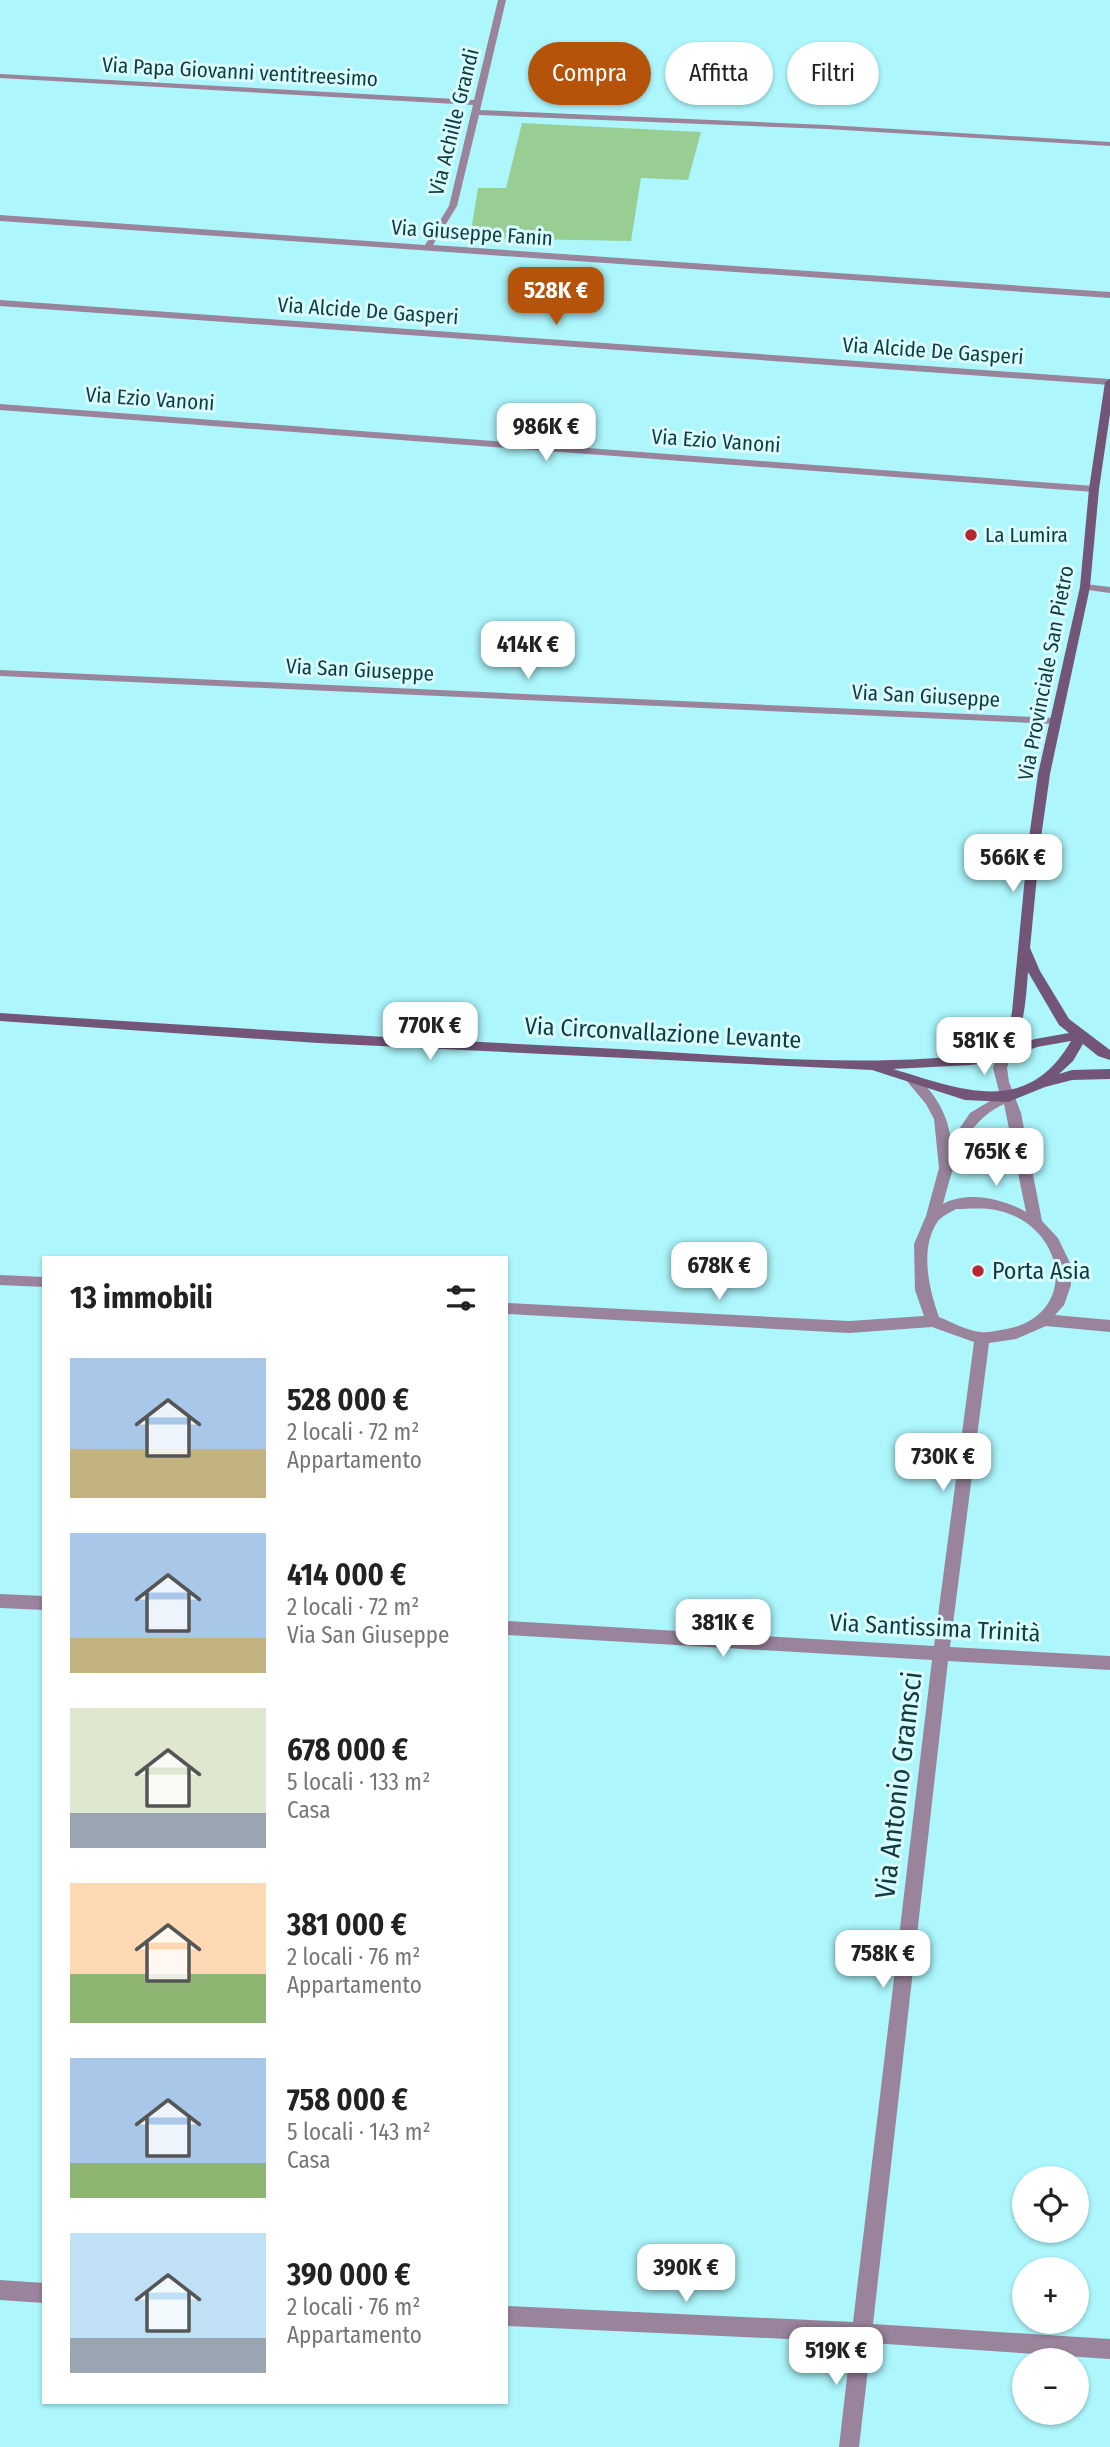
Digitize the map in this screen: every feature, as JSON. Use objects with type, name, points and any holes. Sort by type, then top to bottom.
[{"type":"main road","name":"Via Provinciale San Pietro","points":[[1025,946],[1034,845],[1054,721],[1085,587],[1094,489],[1110,382]]},
{"type":"main road","points":[[1025,946],[1034,971],[1064,1022],[1103,1053],[1110,1055]]},
{"type":"main road","points":[[1004,1055],[1014,1032],[1018,1012],[1025,946]]},
{"type":"main road","name":"Via Circonvallazione Levante","points":[[0,1017],[318,1039],[863,1066],[971,1060],[1004,1055],[1035,1043],[1081,1035]]},
{"type":"main road","points":[[1041,1083],[1068,1058],[1081,1035]]},
{"type":"main road","name":"Via Circonvallazione Levante","points":[[863,1066],[965,1095],[1008,1097],[1041,1083],[1072,1075],[1110,1074]]},
{"type":"street","name":"Via Achille Grandi","points":[[428,248],[453,206],[502,0]]},
{"type":"street","name":"Via Papa Giovanni ventitreesimo","points":[[0,76],[476,108],[1110,144]]},
{"type":"street","name":"Via Giuseppe Fanin","points":[[0,218],[1110,295]]},
{"type":"street","name":"Via Alcide De Gasperi","points":[[0,303],[1110,382]]},
{"type":"street","name":"Via Ezio Vanoni","points":[[0,407],[1094,489]]},
{"type":"street","points":[[1085,587],[1110,590]]},
{"type":"street","name":"Via San Giuseppe","points":[[0,673],[1054,721]]},
{"type":"street","points":[[1004,1055],[1000,1068],[1002,1082],[1021,1145],[1036,1224]]},
{"type":"street","points":[[914,1080],[933,1098],[942,1116],[945,1171]]},
{"type":"street","points":[[933,1321],[922,1290],[921,1244],[933,1216],[945,1171],[964,1128],[976,1114],[1008,1097]]},
{"type":"street","points":[[508,1308],[849,1327],[933,1321],[982,1339],[1024,1332],[1046,1320],[1061,1300],[1066,1267],[1051,1239],[1036,1224],[1007,1208],[980,1204],[954,1204],[933,1216]]},
{"type":"street","points":[[0,1280],[42,1282]]},
{"type":"street","points":[[1046,1320],[1110,1326]]},
{"type":"street","name":"Via Antonio Gramsci","points":[[849,2447],[942,1652],[982,1339]]},
{"type":"street","points":[[0,1601],[42,1603]]},
{"type":"street","name":"Via Santissima Trinità","points":[[508,1628],[1110,1663]]},
{"type":"street","points":[[0,2290],[42,2292]]},
{"type":"street","points":[[508,2316],[864,2333],[1110,2349]]},
{"type":"green space","points":[[522,123],[701,132],[688,180],[641,178],[631,241],[470,238],[478,188],[506,188]]},
{"type":"place","name":"La Lumira","points":[[971,535]]},
{"type":"place","name":"Porta Asia","points":[[978,1271]]}]
